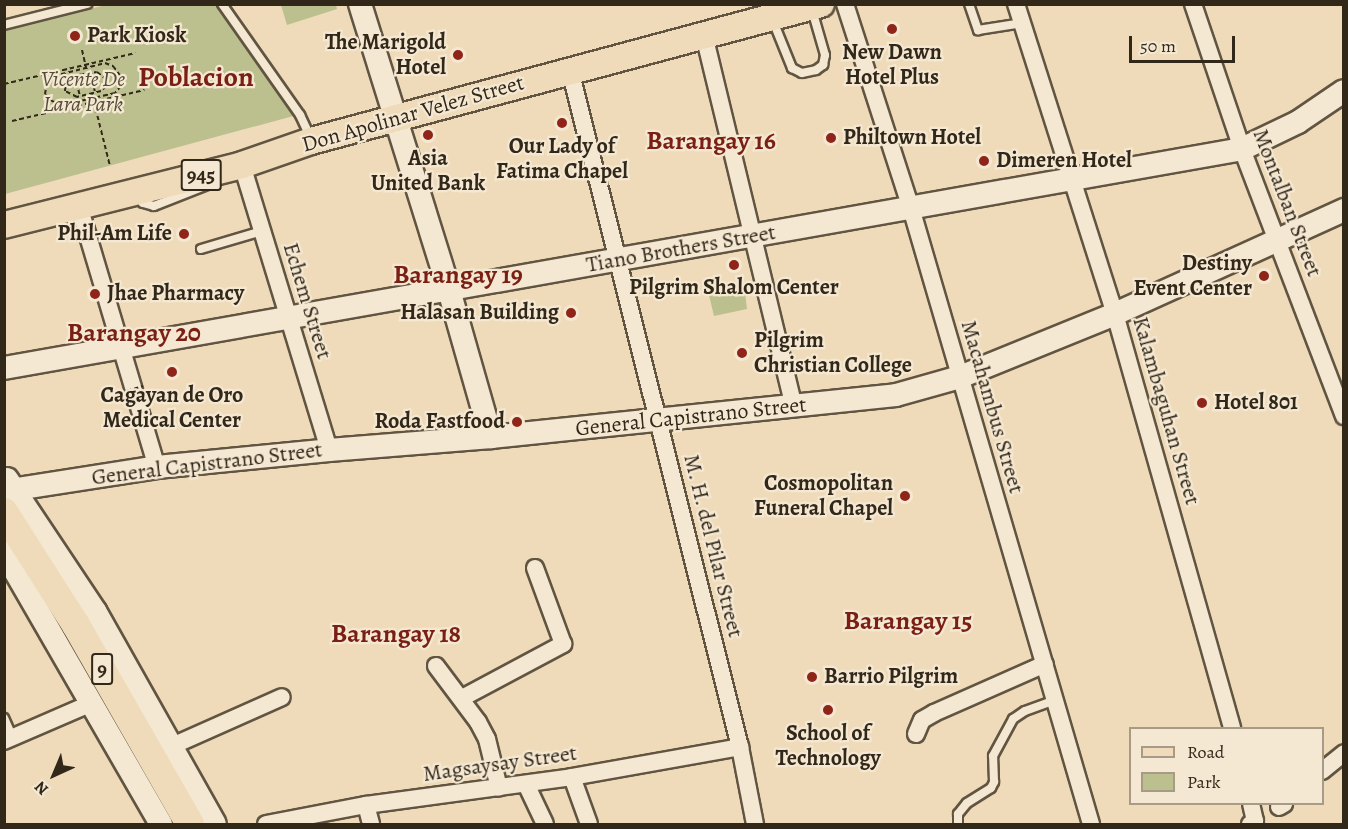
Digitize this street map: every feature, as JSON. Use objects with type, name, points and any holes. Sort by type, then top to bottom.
[{"type":"highway","name":"9","points":[[7,492],[76,625],[190,825]]},
{"type":"main road","name":"Don Apolinar Velez Street","points":[[4,225],[233,167],[311,141],[795,9]]},
{"type":"street","points":[[360,4],[449,290],[491,437]]},
{"type":"street","name":"Macahambus Street","points":[[845,4],[911,208],[1091,825]]},
{"type":"street","name":"Kalambaguhan Street","points":[[1016,4],[1115,314],[1231,727]]},
{"type":"street","name":"Montalban Street","points":[[1193,4],[1242,149],[1344,416]]},
{"type":"street","points":[[704,35],[794,406]]},
{"type":"street","name":"M. H. del Pilar Street","points":[[570,70],[740,747],[755,825]]},
{"type":"street","name":"Tiano Brothers Street","points":[[4,368],[1242,149],[1298,122],[1344,92]]},
{"type":"street","name":"Echem Street","points":[[233,167],[262,231],[329,450]]},
{"type":"street","points":[[79,206],[157,468]]},
{"type":"street","name":"General Capistrano Street","points":[[7,492],[157,468],[329,450],[491,437],[896,395],[960,377],[1115,314],[1344,210]]},
{"type":"street","points":[[7,492],[95,611],[215,825]]},
{"type":"street","points":[[4,552],[161,825]]},
{"type":"street","points":[[462,698],[563,644],[535,568]]},
{"type":"street","points":[[916,734],[922,720],[934,713],[1045,664]]},
{"type":"street","points":[[436,666],[462,698],[487,739],[499,788]]},
{"type":"street","points":[[172,746],[282,697]]},
{"type":"street","points":[[9,740],[92,703]]},
{"type":"street","name":"Magsaysay Street","points":[[266,825],[366,805],[572,777],[740,747]]},
{"type":"street","points":[[1324,770],[1344,753]]},
{"type":"street","points":[[572,777],[590,825]]},
{"type":"street","points":[[526,784],[545,825]]},
{"type":"street","points":[[366,805],[371,825]]},
{"type":"street","points":[[1251,805],[1253,823]]},
{"type":"lane","points":[[4,25],[87,4]]},
{"type":"lane","points":[[222,4],[300,115],[311,141]]},
{"type":"lane","points":[[969,4],[978,30],[1022,23]]},
{"type":"lane","points":[[795,9],[825,55],[824,65],[816,70],[802,73],[792,68],[795,9]]},
{"type":"lane","points":[[201,249],[262,231]]},
{"type":"lane","points":[[958,825],[958,814],[963,808],[991,788],[994,782],[993,756],[1013,719],[1025,711],[1053,701]]},
{"type":"lane","points":[[4,718],[9,740]]},
{"type":"path","points":[[82,50],[110,166]]},
{"type":"path","points":[[4,84],[135,53]]},
{"type":"path","points":[[12,121],[94,100],[119,91],[122,78],[108,63],[86,66],[54,76],[47,83],[45,94],[52,101],[62,105],[94,100],[144,90]]},
{"type":"path","points":[[89,72],[99,73],[106,79],[104,88],[80,96],[70,95],[64,89],[67,80],[75,75],[89,72]]},
{"type":"path","points":[[75,75],[80,96]]},
{"type":"path","points":[[120,393],[143,386]]},
{"type":"green space","name":"Vicente De Lara Park","points":[[106,5],[216,5],[297,115],[5,194],[4,30]]},
{"type":"green space","points":[[281,5],[336,5],[337,9],[287,25]]},
{"type":"green space","points":[[728,287],[745,293],[747,309],[714,316],[708,291]]},
{"type":"place","name":"New Dawn Hotel Plus","points":[[892,29]]},
{"type":"place","name":"Park Kiosk","points":[[75,36]]},
{"type":"place","name":"The Marigold Hotel","points":[[458,55]]},
{"type":"place","name":"Our Lady of Fatima Chapel","points":[[562,123]]},
{"type":"place","name":"Asia United Bank","points":[[428,135]]},
{"type":"place","name":"Philtown Hotel","points":[[831,138]]},
{"type":"place","name":"Dimeren Hotel","points":[[984,161]]},
{"type":"place","name":"Phil-Am Life","points":[[184,234]]},
{"type":"place","name":"Pilgrim Shalom Center","points":[[734,265]]},
{"type":"place","name":"Destiny Event Center","points":[[1264,276]]},
{"type":"place","name":"Jhae Pharmacy","points":[[95,294]]},
{"type":"place","name":"Halasan Building","points":[[571,313]]},
{"type":"place","name":"Pilgrim Christian College","points":[[742,353]]},
{"type":"place","name":"Cagayan de Oro Medical Center","points":[[172,372]]},
{"type":"place","name":"Hotel 801","points":[[1202,403]]},
{"type":"place","name":"Roda Fastfood","points":[[517,422]]},
{"type":"place","name":"Cosmopolitan Funeral Chapel","points":[[905,496]]},
{"type":"place","name":"Barrio Pilgrim","points":[[812,677]]},
{"type":"place","name":"School of Technology","points":[[828,710]]},
{"type":"district","name":"Poblacion","points":[[196,77]]},
{"type":"district","name":"Barangay 16","points":[[711,141]]},
{"type":"district","name":"Barangay 19","points":[[458,275]]},
{"type":"district","name":"Barangay 20","points":[[134,333]]},
{"type":"district","name":"Barangay 15","points":[[908,621]]},
{"type":"district","name":"Barangay 18","points":[[396,634]]}]
